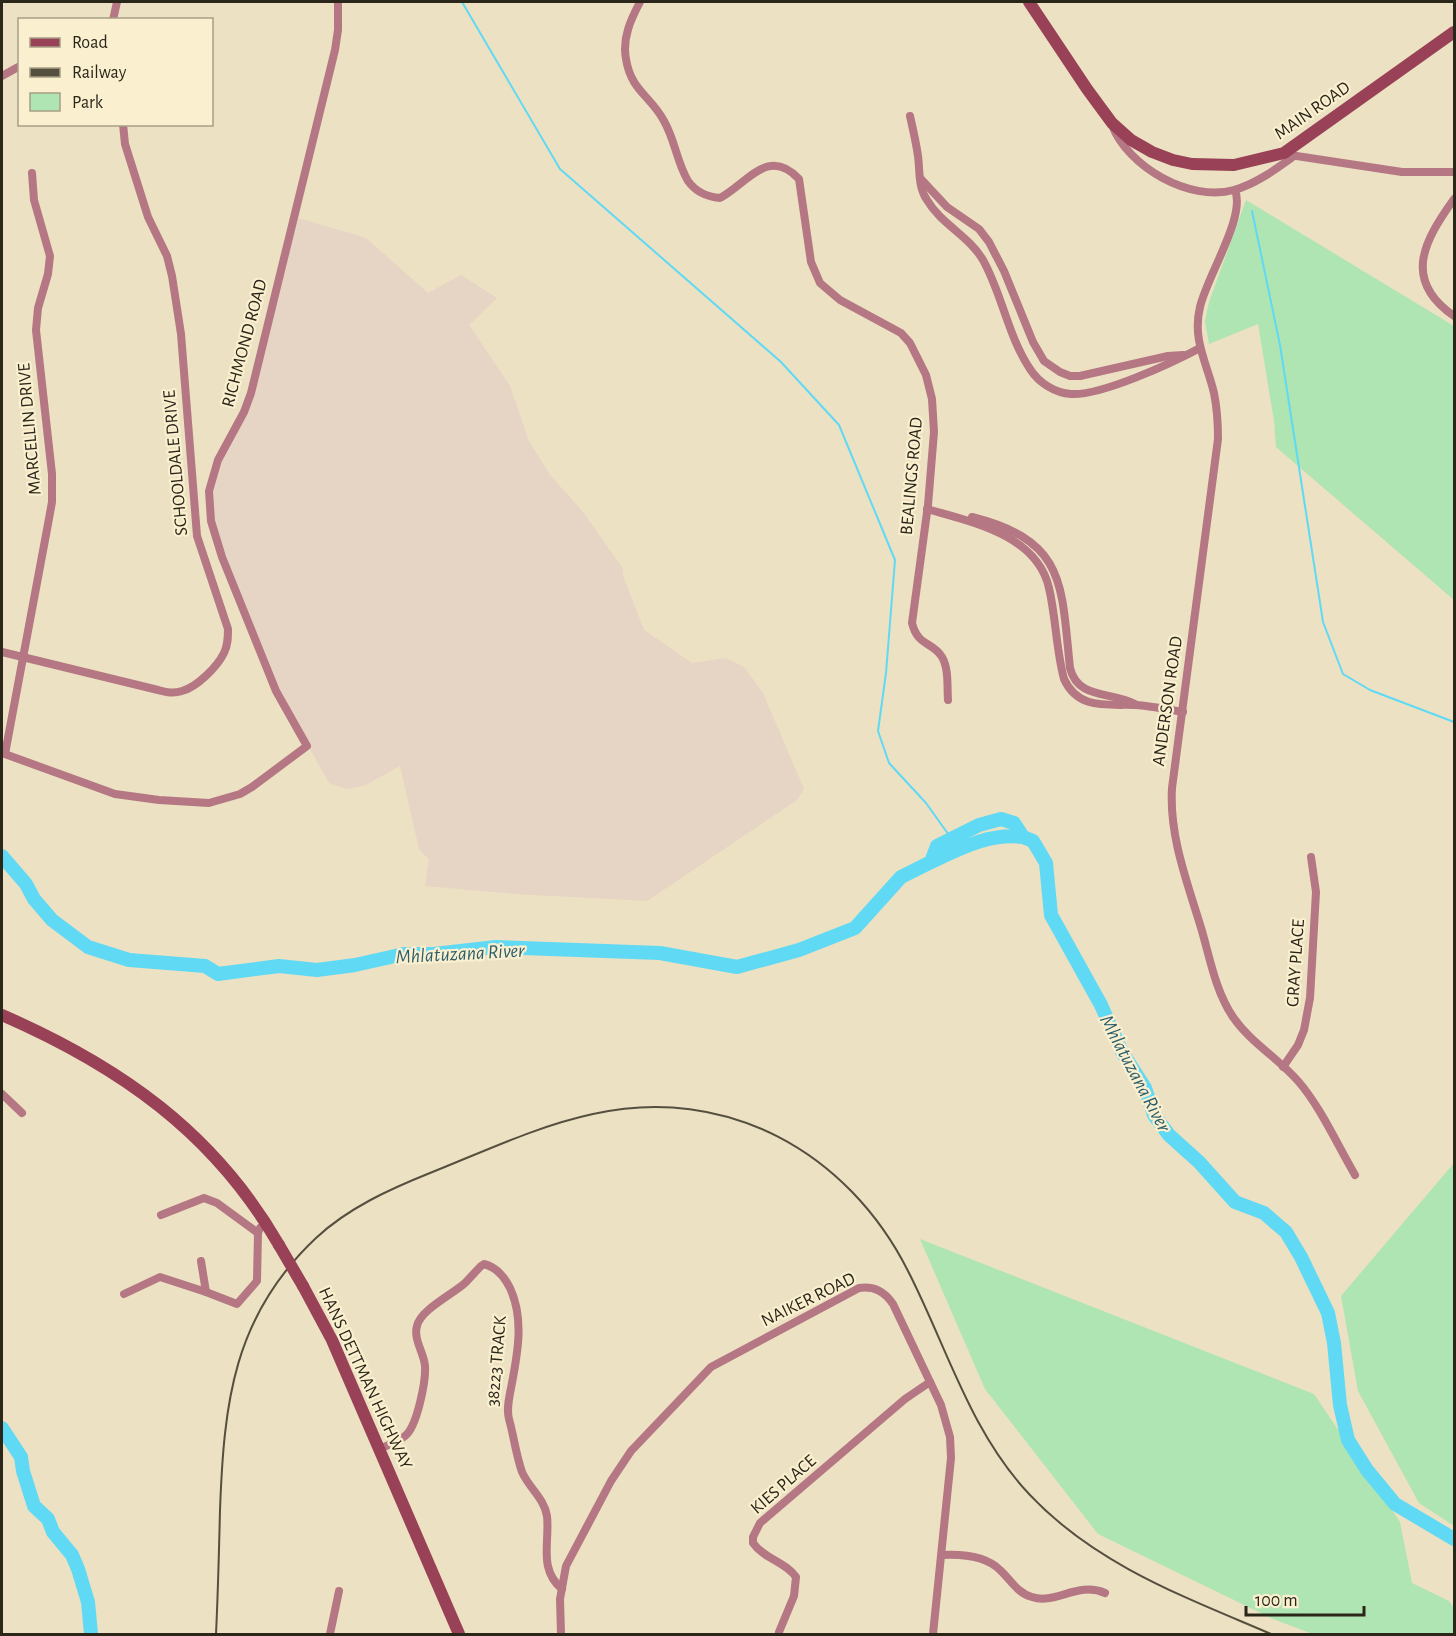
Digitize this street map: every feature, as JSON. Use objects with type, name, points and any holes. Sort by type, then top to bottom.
[{"type":"street","points":[[113,18],[117,2]]},
{"type":"street","name":"RICHMOND ROAD","points":[[3,753],[115,794],[159,800],[209,802],[240,794],[252,788],[307,746],[276,691],[222,556],[211,521],[209,491],[218,460],[244,412],[256,372],[335,50],[338,2]]},
{"type":"street","name":"BEALINGS ROAD","points":[[640,2],[628,29],[625,44],[625,58],[629,74],[636,88],[664,120],[689,182],[704,195],[720,198],[763,167],[778,165],[794,173],[799,179],[811,262],[820,284],[840,300],[901,333],[917,355],[926,375],[934,416],[927,507],[912,622],[916,636],[940,655],[946,674],[948,700]]},
{"type":"street","name":"MAIN ROAD","points":[[1029,2],[1087,90],[1112,123],[1131,140],[1152,152],[1192,164],[1234,165],[1289,155]]},
{"type":"street","name":"MAIN ROAD","points":[[1112,123],[1118,140],[1129,154],[1152,172],[1183,186],[1203,191],[1235,190],[1271,173],[1289,155],[1455,32]]},
{"type":"street","points":[[2,76],[18,67]]},
{"type":"street","points":[[910,116],[923,194],[927,202],[982,258],[1029,369],[1047,386],[1062,393],[1084,393],[1135,378],[1200,348]]},
{"type":"street","name":"SCHOOLDALE DRIVE","points":[[2,652],[176,693],[195,685],[207,674],[219,660],[227,644],[228,629],[197,536],[180,322],[172,276],[166,256],[148,217],[125,144],[123,126]]},
{"type":"street","points":[[1289,155],[1402,172],[1455,172]]},
{"type":"street","name":"MARCELLIN DRIVE","points":[[3,753],[48,524],[52,487],[36,330],[38,308],[48,274],[50,256],[34,200],[32,172]]},
{"type":"street","points":[[920,178],[947,207],[979,229],[989,242],[1033,342],[1044,361],[1052,368],[1070,376],[1080,376],[1168,356],[1186,356]]},
{"type":"street","name":"ANDERSON ROAD","points":[[1235,190],[1238,198],[1237,212],[1206,286],[1199,309],[1200,348],[1214,391],[1218,427],[1171,805],[1172,820],[1177,847],[1225,1004],[1241,1027],[1306,1091],[1355,1175]]},
{"type":"street","points":[[1455,199],[1435,228],[1423,257],[1424,281],[1431,296],[1455,316]]},
{"type":"street","points":[[927,507],[999,526],[1016,533],[1034,544],[1046,557],[1057,577],[1070,668],[1075,682],[1089,691],[1116,696],[1137,705],[1183,712]]},
{"type":"street","name":"GRAY PLACE","points":[[1283,1066],[1298,1045],[1307,1017],[1316,892],[1311,857]]},
{"type":"street","name":"HANS DETTMAN HIGHWAY","points":[[2,1015],[118,1076],[192,1133],[243,1190],[279,1245],[332,1340],[459,1635]]},
{"type":"street","points":[[2,1094],[22,1113]]},
{"type":"street","points":[[161,1215],[204,1198],[217,1203],[258,1233]]},
{"type":"street","points":[[124,1294],[160,1276],[237,1304],[257,1281],[258,1233],[264,1220]]},
{"type":"street","points":[[201,1261],[206,1292]]},
{"type":"street","name":"38223 TRACK","points":[[380,1449],[404,1437],[412,1427],[415,1418],[425,1376],[425,1366],[416,1335],[418,1321],[431,1308],[464,1284],[481,1266],[489,1265],[507,1282],[518,1310],[519,1332],[508,1417],[523,1475],[545,1508],[548,1532],[546,1563],[548,1571],[562,1589]]},
{"type":"street","name":"NAIKER ROAD","points":[[561,1635],[563,1575],[571,1556],[622,1463],[653,1427],[700,1377],[722,1361],[859,1288],[867,1287],[882,1292],[893,1304],[948,1426],[951,1447],[933,1635]]},
{"type":"street","name":"KIES PLACE","points":[[779,1632],[794,1596],[796,1577],[785,1566],[753,1544],[760,1523],[905,1400],[930,1382]]},
{"type":"street","points":[[942,1555],[971,1557],[994,1565],[1020,1590],[1035,1598],[1045,1598],[1083,1589],[1105,1593]]},
{"type":"street","points":[[330,1635],[339,1591]]},
{"type":"shaded area","points":[[298,218],[366,238],[428,293],[461,275],[497,298],[469,325],[510,386],[529,441],[550,475],[583,512],[623,569],[623,576],[644,630],[692,663],[726,658],[744,667],[763,693],[804,789],[797,800],[647,901],[515,894],[425,886],[429,860],[419,849],[400,766],[364,786],[346,789],[329,783],[285,704],[223,556],[209,507],[214,477],[253,393]]},
{"type":"green space","points":[[1246,200],[1454,326],[1454,600],[1276,447],[1258,324],[1209,344],[1205,321],[1209,302]]},
{"type":"green space","points":[[1454,1163],[1454,1526],[1419,1503],[1358,1391],[1341,1296]]},
{"type":"green space","points":[[920,1239],[1314,1394],[1400,1522],[1412,1583],[1449,1601],[1454,1608],[1454,1634],[1313,1634],[1273,1619],[1098,1534],[985,1389]]},
{"type":"waterway","points":[[462,2],[560,169],[781,362],[839,425],[895,560],[886,673],[878,731],[889,763],[926,803],[951,838]]},
{"type":"waterway","points":[[1252,211],[1280,345],[1323,622],[1343,674],[1370,690],[1454,722]]},
{"type":"waterway","name":"Mhlatuzana River","points":[[2,856],[52,920],[88,947],[129,960],[205,966],[218,974],[279,966],[317,970],[355,965],[404,954],[434,954],[496,947],[660,953],[737,967],[799,950],[855,928],[901,877],[931,862],[937,846],[979,825],[1001,819],[1014,823],[1023,837],[1033,841],[1046,863],[1051,915],[1101,1005],[1122,1052],[1145,1088],[1154,1115],[1169,1135],[1199,1162],[1235,1202],[1264,1213],[1286,1232],[1301,1257],[1328,1313],[1334,1343],[1340,1405],[1348,1440],[1367,1470],[1395,1504],[1454,1539]]},
{"type":"waterway","name":"Mhlatuzana River","points":[[931,862],[987,839],[1023,837]]},
{"type":"waterway","points":[[2,1428],[21,1457],[34,1506],[48,1519],[53,1532],[72,1555],[88,1602],[91,1634]]},
{"type":"railway","points":[[216,1634],[222,1471],[230,1397],[238,1363],[250,1330],[267,1298],[288,1268],[328,1227],[370,1200],[400,1186],[551,1125],[593,1114],[642,1107],[690,1109],[735,1119],[778,1137],[817,1161],[852,1192],[883,1229],[908,1271],[975,1416],[1009,1470],[1030,1495],[1056,1520],[1113,1560],[1174,1592],[1271,1634]]}]
